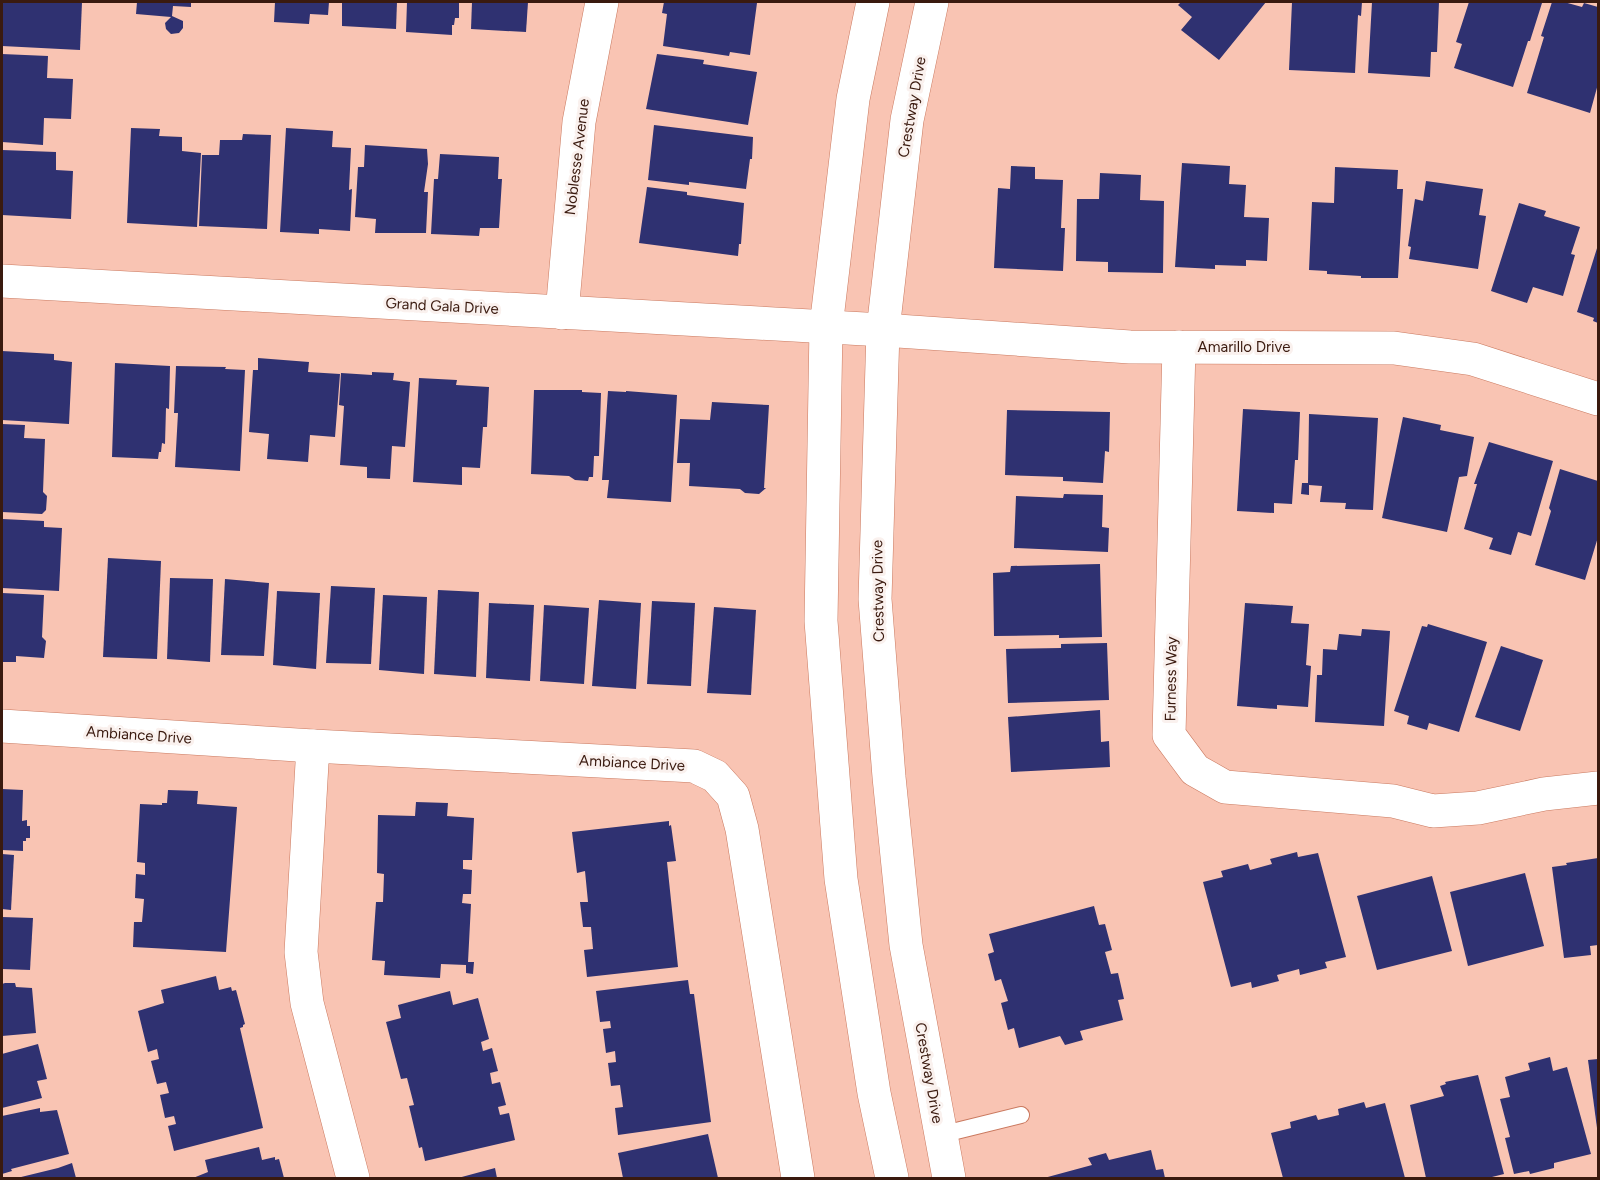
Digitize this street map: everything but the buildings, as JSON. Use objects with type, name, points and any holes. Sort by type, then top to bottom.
[{"type":"street","name":"Noblesse Avenue","points":[[562,313],[579,122],[602,2]]},
{"type":"street","points":[[873,2],[853,99],[826,327],[821,621],[841,879],[874,1092],[891,1179]]},
{"type":"street","name":"Crestway Drive","points":[[932,2],[907,120],[883,330],[875,599],[889,777],[906,945],[949,1179]]},
{"type":"street","name":"Grand Gala Drive","points":[[2,282],[883,330]]},
{"type":"street","name":"Amarillo Drive","points":[[883,330],[1130,347],[1394,348],[1473,359],[1599,399]]},
{"type":"street","name":"Furness Way","points":[[1179,347],[1169,735],[1195,770],[1225,787],[1393,801],[1433,812],[1478,808],[1544,794],[1599,788]]},
{"type":"street","name":"Ambiance Drive","points":[[2,726],[313,746],[694,766],[715,776],[733,796],[742,829],[798,1179]]},
{"type":"street","points":[[313,746],[301,952],[307,1003],[353,1179]]},
{"type":"lane","points":[[940,1135],[1021,1115]]}]
